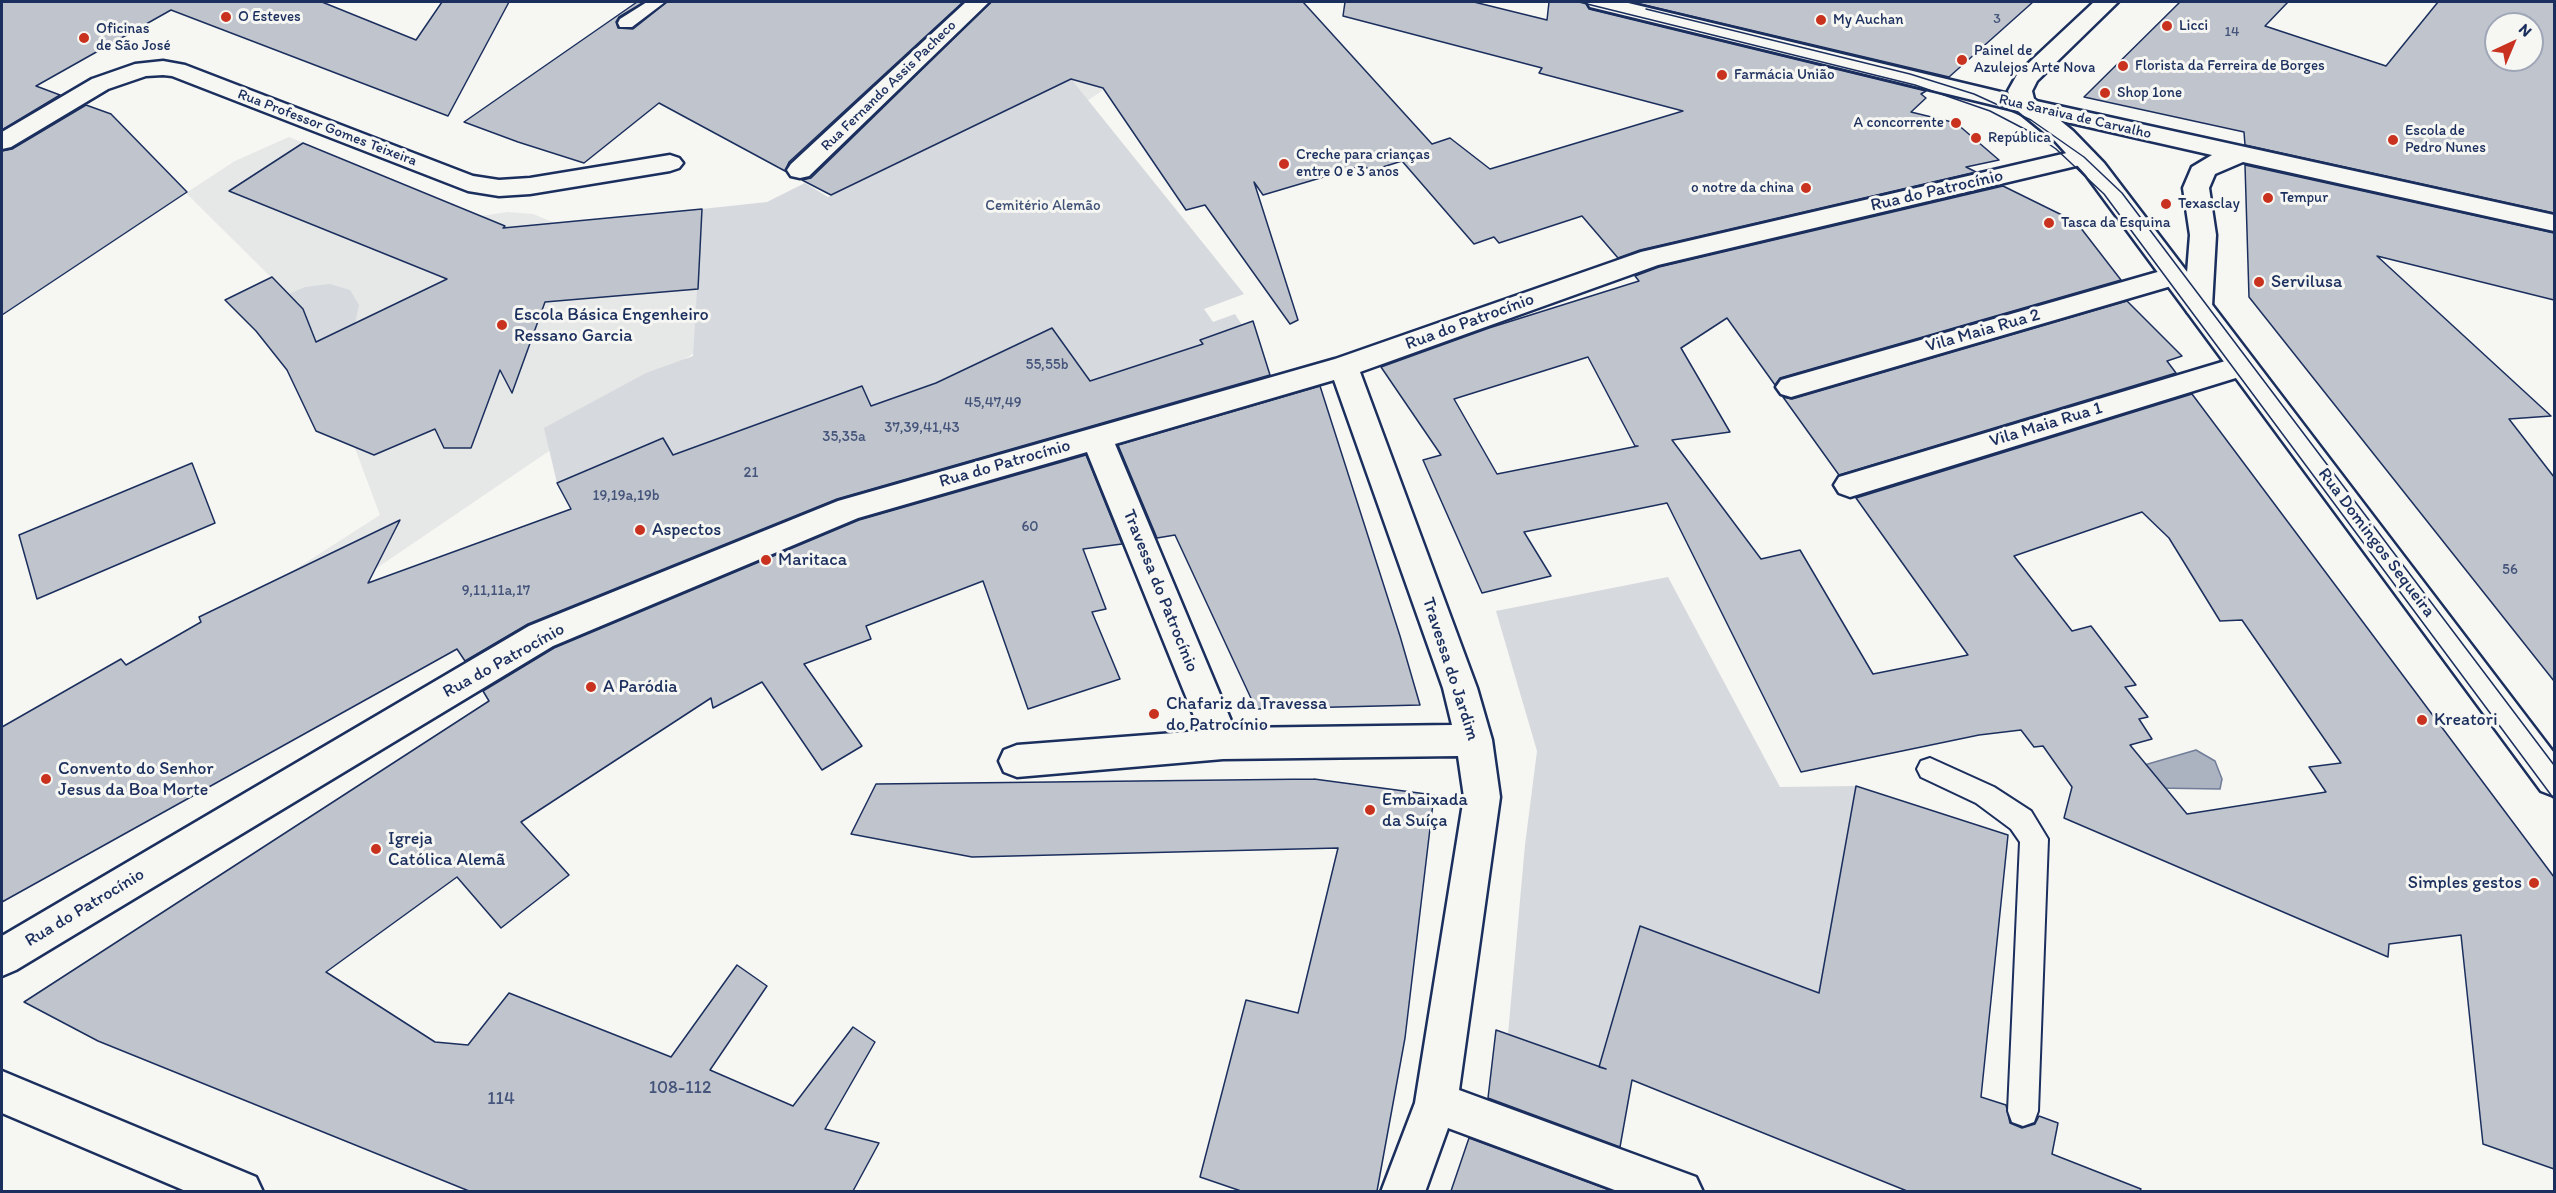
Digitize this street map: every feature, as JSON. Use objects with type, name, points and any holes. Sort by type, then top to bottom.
[{"type":"street","name":"Rua Fernando Assis Pacheco","points":[[801,170],[978,2]]},
{"type":"street","name":"Rua Saraiva de Carvalho","points":[[1598,2],[2027,106],[2554,223]]},
{"type":"street","points":[[2027,106],[2020,91],[2022,84],[2107,2]]},
{"type":"street","name":"Rua Professor Gomes Teixeira","points":[[2,142],[100,84],[143,69],[163,68],[177,70],[468,183],[499,188],[531,186],[670,163]]},
{"type":"street","name":"Rua Domingos Sequeira","points":[[2027,106],[2064,136],[2084,157],[2554,780]]},
{"type":"street","points":[[2198,306],[2204,235],[2196,188],[2201,173],[2206,168],[2221,160],[2243,154]]},
{"type":"street","name":"Rua do Patrocínio","points":[[2,957],[541,636],[849,509],[1344,367],[1651,258],[2084,157]]},
{"type":"street","name":"Vila Maia Rua 2","points":[[1791,387],[2175,276]]},
{"type":"street","name":"Vila Maia Rua 1","points":[[1850,485],[2242,366]]},
{"type":"street","name":"Travessa do Jardim","points":[[1344,367],[1460,688],[1474,740],[1482,796],[1436,1103],[1403,1191]]},
{"type":"street","name":"Travessa do Patrocínio","points":[[1097,438],[1223,744]]},
{"type":"street","points":[[1017,761],[1223,744],[1474,740]]},
{"type":"street","points":[[2,1092],[241,1191]]},
{"type":"street","points":[[1436,1103],[1681,1191]]},
{"type":"lane","points":[[626,24],[657,2]]},
{"type":"lane","points":[[1930,769],[1984,795],[2021,820],[2034,839],[2024,1111]]},
{"type":"shaded area","name":"Escola Básica Engenheiro Ressano Garcia","points":[[1150,2],[1230,2],[943,201],[686,358],[309,614],[109,740],[2,803],[2,747],[82,701],[380,515],[303,309],[186,193],[235,161],[289,137],[481,216],[507,212],[533,214],[555,223],[702,209],[697,304]]},
{"type":"shaded area","points":[[2196,750],[2215,761],[2222,779],[2220,789],[2156,788],[2141,766]]},
{"type":"green space","name":"Cemitério Alemão","points":[[1071,79],[1244,294],[1204,309],[1213,322],[1235,314],[1242,325],[1201,340],[1228,377],[1167,399],[1144,363],[1090,381],[1052,328],[936,383],[871,406],[862,386],[673,455],[663,438],[557,483],[544,428],[646,373],[693,356],[702,209],[767,202],[805,183],[828,197]]},
{"type":"green space","points":[[330,284],[350,290],[359,305],[355,324],[316,342],[303,309],[289,294],[305,287]]},
{"type":"green space","points":[[1668,577],[1780,787],[1856,786],[1819,993],[1599,1067],[1508,1034],[1525,845],[1537,751],[1496,611]]},
{"type":"building","points":[[2,2],[322,2],[416,40],[442,2],[509,2],[448,116],[171,10],[36,86],[60,95],[2,130]]},
{"type":"building","points":[[637,2],[644,2],[619,17],[616,22],[618,28],[633,29],[667,2],[963,2],[789,162],[785,171],[659,103],[584,163],[464,122]]},
{"type":"building","points":[[991,2],[1303,2],[1432,144],[1450,138],[1490,169],[1683,111],[1539,73],[1542,68],[1343,16],[1345,2],[1474,2],[1547,20],[1549,2],[1585,2],[1589,9],[1926,91],[1921,94],[1926,98],[1911,112],[1956,123],[1999,160],[1966,167],[1976,172],[1640,250],[1618,258],[1582,216],[1499,243],[1494,237],[1474,244],[1402,161],[1370,171],[1364,165],[1263,195],[1254,182],[1298,320],[1290,324],[1205,205],[1186,210],[1103,88],[1071,79],[831,195],[802,180],[811,178]]},
{"type":"building","points":[[1632,2],[2033,2],[1949,77]]},
{"type":"building","points":[[2180,2],[2288,2],[2265,26],[2386,66],[2438,2],[2554,2],[2554,213],[2245,145],[2244,132],[2084,97]]},
{"type":"building","points":[[86,105],[111,114],[187,192],[2,315],[2,151],[12,149]]},
{"type":"building","points":[[303,143],[505,226],[503,228],[702,209],[698,289],[545,302],[512,393],[500,370],[471,448],[444,448],[435,429],[374,455],[316,431],[287,370],[256,331],[225,300],[272,277],[303,309],[316,342],[447,279],[229,191]]},
{"type":"building","points":[[2245,165],[2554,233],[2554,300],[2377,256],[2551,416],[2509,419],[2554,477],[2554,681],[2249,297]]},
{"type":"building","points":[[2003,186],[2068,218],[2080,227],[2121,280],[1780,378],[1775,385],[1727,318],[1681,348],[1730,432],[1672,440],[1761,559],[1800,550],[1873,674],[1968,655],[1856,498],[2192,394],[2554,877],[2554,1169],[2483,1144],[2461,935],[2389,944],[2388,957],[2064,818],[2072,787],[2043,746],[2034,747],[2021,730],[1979,735],[1801,772],[1667,503],[1524,532],[1551,576],[1482,593],[1423,460],[1441,455],[1381,367],[1489,328],[1639,281],[1635,276],[1659,267]],"holes":[[[1588,357],[1635,446],[1638,446],[1497,474],[1454,399]],[[2142,512],[2169,538],[2220,621],[2242,620],[2341,763],[2309,767],[2326,792],[2187,814],[2130,745],[2152,739],[2139,719],[2148,717],[2125,687],[2136,685],[2091,626],[2072,631],[2014,556]]]},
{"type":"building","points":[[2127,301],[2182,356],[2167,361],[2176,373],[1839,475],[1783,397],[1792,399]]},
{"type":"building","points":[[1253,321],[1270,375],[837,499],[528,624],[465,661],[457,649],[2,902],[2,727],[121,659],[126,665],[201,622],[199,617],[400,520],[368,583],[571,509],[557,483],[663,438],[673,455],[862,386],[871,406],[936,383],[1052,328],[1090,381],[1203,344],[1200,340]]},
{"type":"building","points":[[1320,386],[1420,705],[1256,709],[1175,535],[1157,538],[1118,445]]},
{"type":"building","points":[[1086,455],[1122,544],[1083,549],[1106,609],[1092,612],[1120,679],[1028,709],[983,581],[866,626],[871,639],[804,664],[862,746],[822,770],[762,682],[713,708],[711,698],[521,822],[569,875],[501,928],[457,877],[326,972],[435,1042],[468,1045],[509,993],[671,1057],[737,965],[767,986],[710,1070],[793,1106],[853,1027],[875,1042],[825,1129],[879,1143],[853,1191],[469,1191],[98,1041],[24,1002],[489,701],[483,691],[554,648],[859,520]]},
{"type":"building","points":[[192,463],[215,523],[37,599],[19,535]]},
{"type":"building","points":[[1314,779],[1434,795],[1405,1038],[1377,1191],[1241,1191],[1200,1177],[1246,1000],[1298,1013],[1338,848],[972,857],[851,834],[876,784]]},
{"type":"building","points":[[1856,786],[2008,835],[1981,1097],[2006,1105],[2010,1123],[2022,1128],[2035,1124],[2039,1116],[2058,1123],[2052,1154],[2141,1189],[2140,1191],[1907,1191],[1632,1080],[1620,1147],[1488,1098],[1496,1030],[1599,1067],[1640,926],[1819,993]]},
{"type":"building","points":[[1469,1138],[1612,1191],[1451,1191]]},
{"type":"tram line","points":[[1579,2],[1915,85],[1990,111],[2036,135],[2056,149],[2104,194],[2554,799]]},
{"type":"tram line","points":[[1646,9],[1910,74],[1974,94],[2031,120],[2084,157],[2122,193],[2554,765]]},
{"type":"place","name":"O Esteves","points":[[226,17]]},
{"type":"place","name":"My Auchan","points":[[1821,20]]},
{"type":"place","name":"Licci","points":[[2167,26]]},
{"type":"place","name":"Oficinas de São José","points":[[84,38]]},
{"type":"place","name":"Painel de Azulejos Arte Nova","points":[[1962,60]]},
{"type":"place","name":"Florista da Ferreira de Borges","points":[[2123,66]]},
{"type":"place","name":"Farmácia União","points":[[1722,75]]},
{"type":"place","name":"Shop 1one","points":[[2105,93]]},
{"type":"place","name":"A concorrente","points":[[1956,123]]},
{"type":"place","name":"República","points":[[1976,138]]},
{"type":"place","name":"Escola de Pedro Nunes","points":[[2393,140]]},
{"type":"place","name":"Creche para crianças entre 0 e 3 anos","points":[[1284,164]]},
{"type":"place","name":"o notre da china","points":[[1806,188]]},
{"type":"place","name":"Tempur","points":[[2268,198]]},
{"type":"place","name":"Texasclay","points":[[2166,204]]},
{"type":"place","name":"Tasca da Esquina","points":[[2049,223]]},
{"type":"place","name":"Servilusa","points":[[2259,282]]},
{"type":"place","name":"Escola Básica Engenheiro Ressano Garcia","points":[[502,325]]},
{"type":"place","name":"Aspectos","points":[[640,530]]},
{"type":"place","name":"Maritaca","points":[[766,560]]},
{"type":"place","name":"A Paródia","points":[[591,687]]},
{"type":"place","name":"Chafariz da Travessa do Patrocínio","points":[[1154,714]]},
{"type":"place","name":"Kreatori","points":[[2422,720]]},
{"type":"place","name":"Convento do Senhor Jesus da Boa Morte","points":[[46,779]]},
{"type":"place","name":"Embaixada da Suíça","points":[[1370,810]]},
{"type":"place","name":"Igreja Católica Alemã","points":[[376,849]]},
{"type":"place","name":"Simples gestos","points":[[2534,883]]}]
